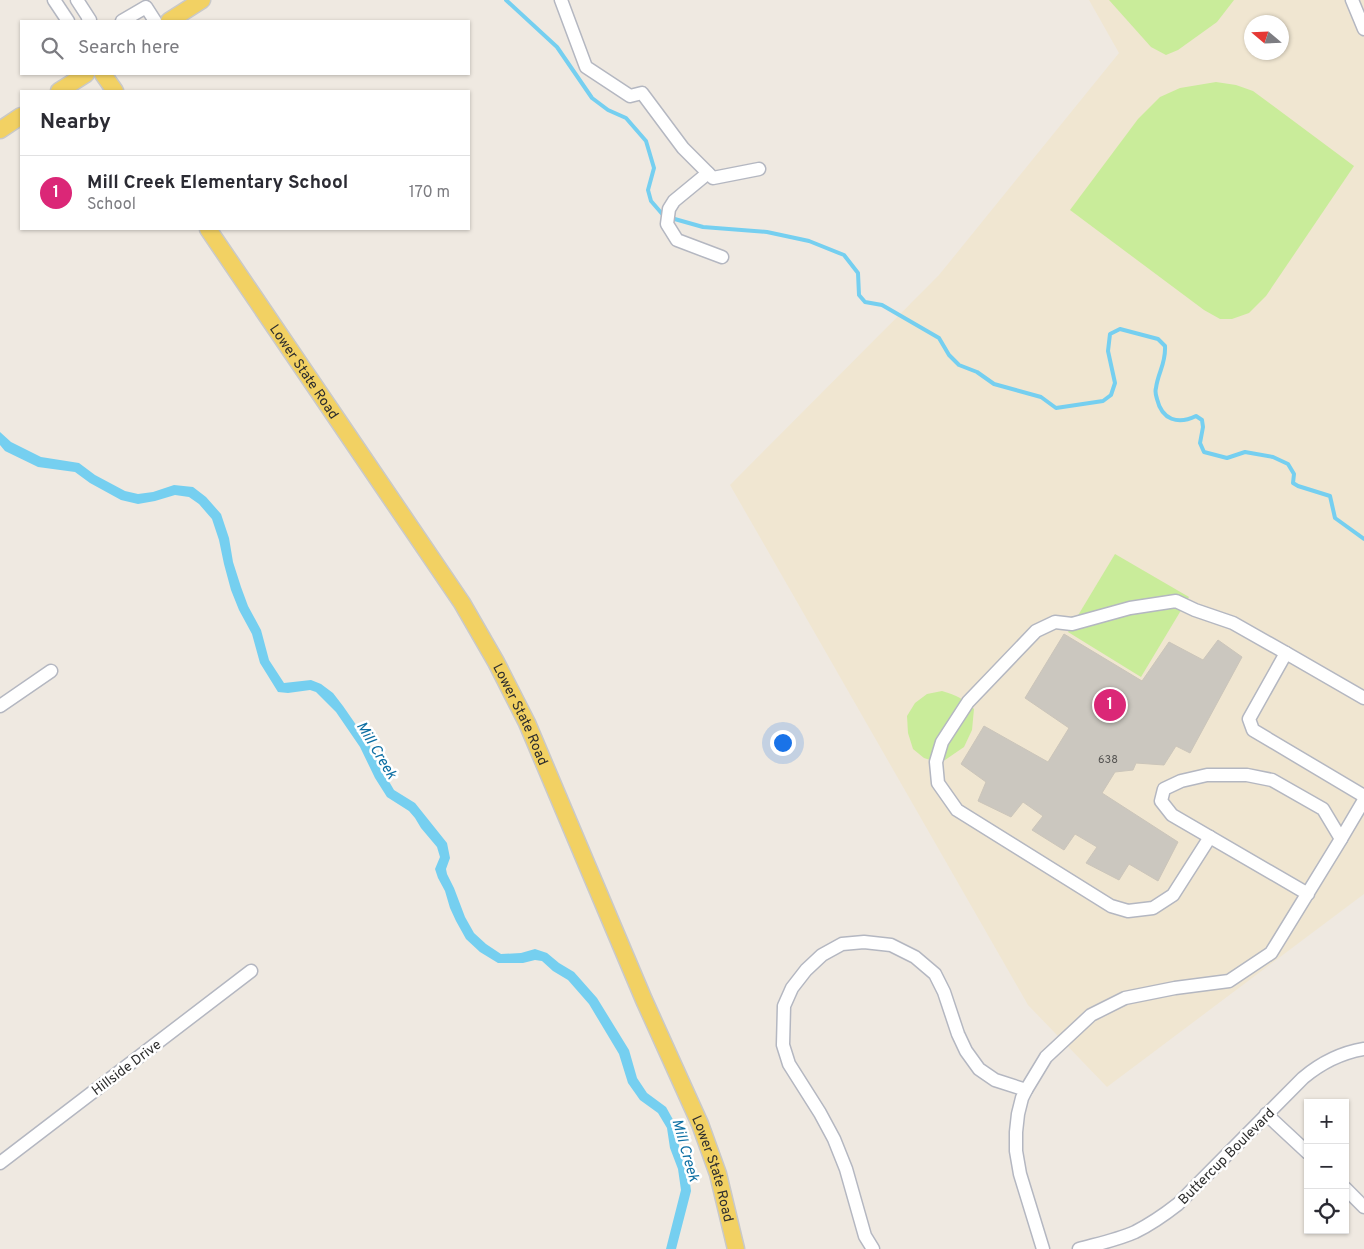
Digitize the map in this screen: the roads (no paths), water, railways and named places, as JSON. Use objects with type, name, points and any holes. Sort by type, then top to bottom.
[{"type":"main road","points":[[171,20],[202,0]]},
{"type":"main road","points":[[61,90],[84,75]]},
{"type":"main road","points":[[104,75],[114,90]]},
{"type":"main road","points":[[0,130],[20,117]]},
{"type":"main road","name":"Lower State Road","points":[[209,230],[462,603],[496,662],[527,723],[644,1000],[700,1124],[718,1174],[736,1249]]},
{"type":"street","points":[[54,0],[67,20]]},
{"type":"street","points":[[78,0],[92,20]]},
{"type":"street","points":[[561,0],[586,67],[630,96],[642,93],[683,148],[713,178],[759,169]]},
{"type":"street","points":[[1352,0],[1364,29]]},
{"type":"street","points":[[124,20],[146,7],[155,20]]},
{"type":"street","points":[[708,173],[674,201],[669,209],[667,224],[677,240],[722,257]]},
{"type":"street","points":[[1210,837],[1174,896],[1153,908],[1128,910],[1111,906],[956,810],[938,783],[936,762],[942,742],[968,702],[1036,631],[1055,622],[1072,624],[1130,608],[1176,601],[1195,610],[1233,623],[1364,698]]},
{"type":"street","points":[[1286,653],[1249,719],[1253,730],[1364,796]]},
{"type":"street","points":[[0,706],[50,671]]},
{"type":"street","points":[[1308,894],[1172,815],[1161,801],[1164,789],[1181,781],[1207,775],[1247,775],[1272,780],[1323,809],[1341,839]]},
{"type":"street","points":[[1043,1249],[1020,1174],[1016,1150],[1016,1132],[1018,1114],[1026,1090],[1046,1058],[1091,1015],[1124,998],[1175,988],[1229,981],[1271,953],[1364,800]]},
{"type":"street","points":[[872,1249],[866,1236],[846,1168],[834,1139],[790,1064],[783,1045],[784,1006],[792,988],[806,970],[822,955],[842,944],[864,942],[891,945],[915,957],[935,974],[944,992],[958,1034],[966,1051],[979,1068],[995,1080],[1026,1090]]},
{"type":"street","name":"Hillside Drive","points":[[0,1163],[251,971]]},
{"type":"street","name":"Buttercup Boulevard","points":[[1078,1249],[1123,1236],[1155,1222],[1178,1204],[1302,1078],[1330,1059],[1364,1049]]},
{"type":"street","points":[[1266,1114],[1304,1149]]},
{"type":"street","points":[[1346,1189],[1364,1207]]},
{"type":"water","points":[[0,432],[11,442],[41,457],[79,463],[95,475],[125,491],[138,494],[153,492],[174,485],[193,487],[206,497],[221,514],[229,538],[233,562],[248,606],[261,630],[269,660],[284,683],[311,680],[321,684],[333,693],[368,742],[394,790],[415,803],[447,843],[450,858],[446,869],[447,874],[465,917],[474,933],[501,954],[521,953],[535,949],[547,953],[574,972],[597,998],[629,1050],[637,1078],[647,1093],[666,1107],[676,1125],[679,1146],[688,1167],[691,1191],[676,1249],[666,1249],[681,1190],[678,1169],[670,1148],[667,1128],[658,1113],[640,1100],[628,1083],[619,1054],[589,1004],[568,980],[553,971],[542,961],[498,963],[480,952],[466,939],[450,908],[435,869],[440,857],[437,847],[409,811],[387,797],[375,778],[360,747],[336,712],[316,692],[310,690],[288,693],[278,692],[260,663],[252,634],[231,590],[212,519],[199,504],[189,497],[175,495],[138,504],[121,500],[90,483],[75,472],[38,467],[5,451],[0,445]]},
{"type":"waterway","points":[[506,0],[557,47],[592,98],[608,110],[626,118],[646,141],[654,168],[648,190],[651,201],[664,216],[703,227],[767,232],[809,241],[844,255],[858,273],[859,295],[865,302],[882,305],[939,338],[949,355],[959,365],[977,372],[994,384],[1041,397],[1056,408],[1103,401],[1111,395],[1115,383],[1108,351],[1110,334],[1120,329],[1158,339],[1165,346],[1163,363],[1156,389],[1159,406],[1172,419],[1183,420],[1196,416],[1202,420],[1203,427],[1200,443],[1204,452],[1227,458],[1245,452],[1273,457],[1288,464],[1294,474],[1293,483],[1330,496],[1335,518],[1364,539]]},
{"type":"place","name":"Mill Creek Elementary School","points":[[1110,705]]},
{"type":"water label","name":"Mill Creek","points":[[377,750]]},
{"type":"water label","name":"Mill Creek","points":[[686,1150]]}]
